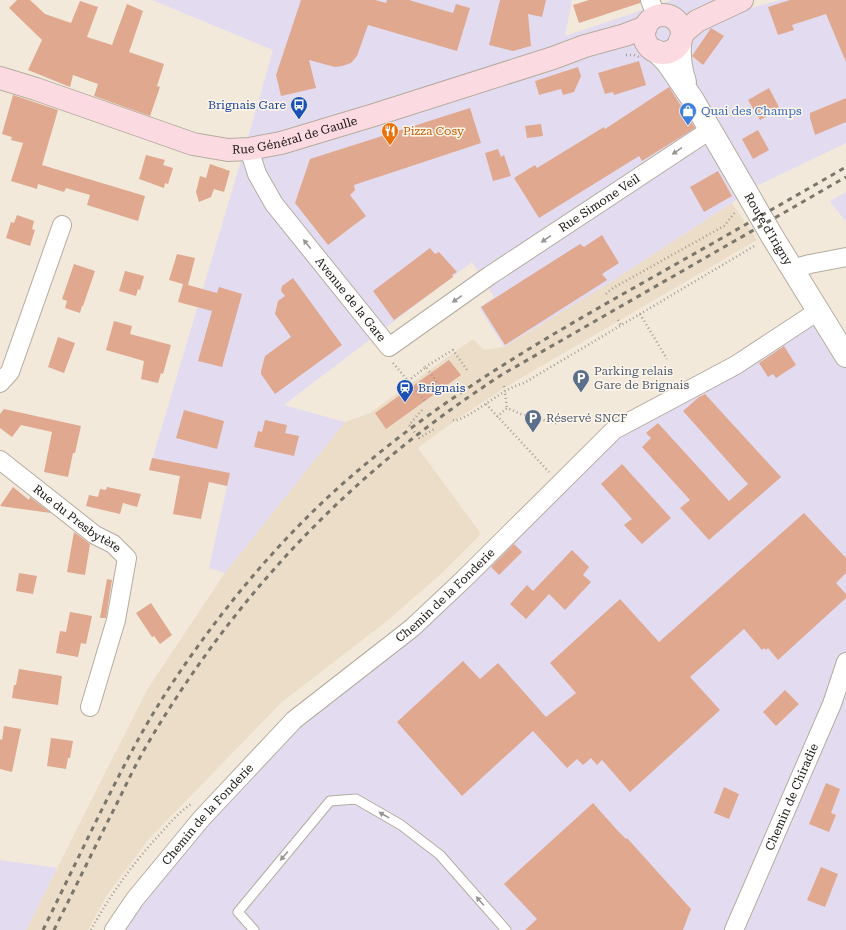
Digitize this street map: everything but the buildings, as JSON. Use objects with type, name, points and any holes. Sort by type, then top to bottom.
[{"type":"main road","name":"Rue Général de Gaulle","points":[[661,29],[728,0]]},
{"type":"main road","name":"Rue Général de Gaulle","points":[[0,78],[36,89],[193,144],[228,150],[250,149],[282,143],[553,58],[585,46],[625,35],[697,21],[742,0]]},
{"type":"main road","name":"Rue Général de Gaulle","points":[[0,68],[36,89]]},
{"type":"street","name":"Route d'Irigny","points":[[661,29],[666,62],[693,100],[748,197],[846,356]]},
{"type":"street","name":"Rue Simone Veil","points":[[489,276],[710,130]]},
{"type":"street","name":"Avenue de la Gare","points":[[250,149],[257,174],[274,204],[390,347],[489,276]]},
{"type":"street","points":[[0,383],[10,372],[62,225]]},
{"type":"street","points":[[792,269],[846,257]]},
{"type":"street","name":"Chemin de la Fonderie","points":[[114,930],[135,900],[202,818],[294,720],[412,628],[464,579],[614,430],[736,365],[818,311]]},
{"type":"street","name":"Rue du Presbytère","points":[[0,460],[95,535],[113,544],[126,558],[116,620],[90,707]]},
{"type":"street","name":"Chemin de Chiradie","points":[[734,930],[832,704],[846,662]]},
{"type":"lane","points":[[254,930],[238,912],[330,801],[356,799],[401,825],[440,855],[506,930]]},
{"type":"path","points":[[606,294],[613,288],[724,226],[748,197]]},
{"type":"path","points":[[453,420],[466,417],[513,386],[524,383],[772,236]]},
{"type":"path","points":[[640,314],[667,359]]},
{"type":"path","points":[[618,320],[621,325]]},
{"type":"path","points":[[408,381],[425,367],[453,350],[467,370]]},
{"type":"path","points":[[389,357],[425,401]]},
{"type":"path","points":[[425,367],[442,388]]},
{"type":"path","points":[[504,386],[507,408]]},
{"type":"path","points":[[486,404],[550,474]]},
{"type":"path","points":[[497,417],[507,408]]},
{"type":"path","points":[[507,408],[521,414],[559,424]]},
{"type":"path","points":[[422,410],[409,425],[419,438],[436,428]]},
{"type":"shaded area","points":[[152,0],[572,0],[565,36],[672,0],[733,0],[734,13],[780,0],[846,0],[846,143],[759,185],[614,280],[504,347],[479,308],[494,297],[472,262],[284,405],[345,422],[225,573],[209,568],[227,486],[149,470],[273,50]]},
{"type":"shaded area","points":[[846,192],[846,222],[830,201]]},
{"type":"shaded area","points":[[732,203],[757,240],[509,385],[463,415],[418,448],[481,534],[443,572],[387,621],[282,702],[148,840],[107,895],[88,930],[26,930],[147,690],[225,573],[345,422],[370,413],[473,339],[484,350],[504,347],[614,280]]},
{"type":"shaded area","points":[[827,310],[846,343],[846,930],[122,930],[170,865],[297,724],[617,434]]},
{"type":"shaded area","points":[[0,860],[57,868],[26,930],[0,930]]},
{"type":"railway","points":[[43,930],[93,827],[141,734],[173,682],[214,624],[260,568],[283,542],[334,491],[396,440],[469,387],[545,339],[846,167]]},
{"type":"railway","points":[[54,930],[144,750],[179,693],[217,639],[258,588],[301,540],[347,495],[396,452],[448,412],[503,374],[846,177]]},
{"type":"place","name":"Brignais Gare","points":[[299,120]]},
{"type":"place","name":"Quai des Champs","points":[[688,126]]},
{"type":"place","name":"Pizza Cosy","points":[[390,146]]},
{"type":"place","name":"Parking relais Gare de Brignais","points":[[581,393]]},
{"type":"place","name":"Brignais","points":[[405,403]]},
{"type":"place","name":"Réservé SNCF","points":[[533,433]]}]
